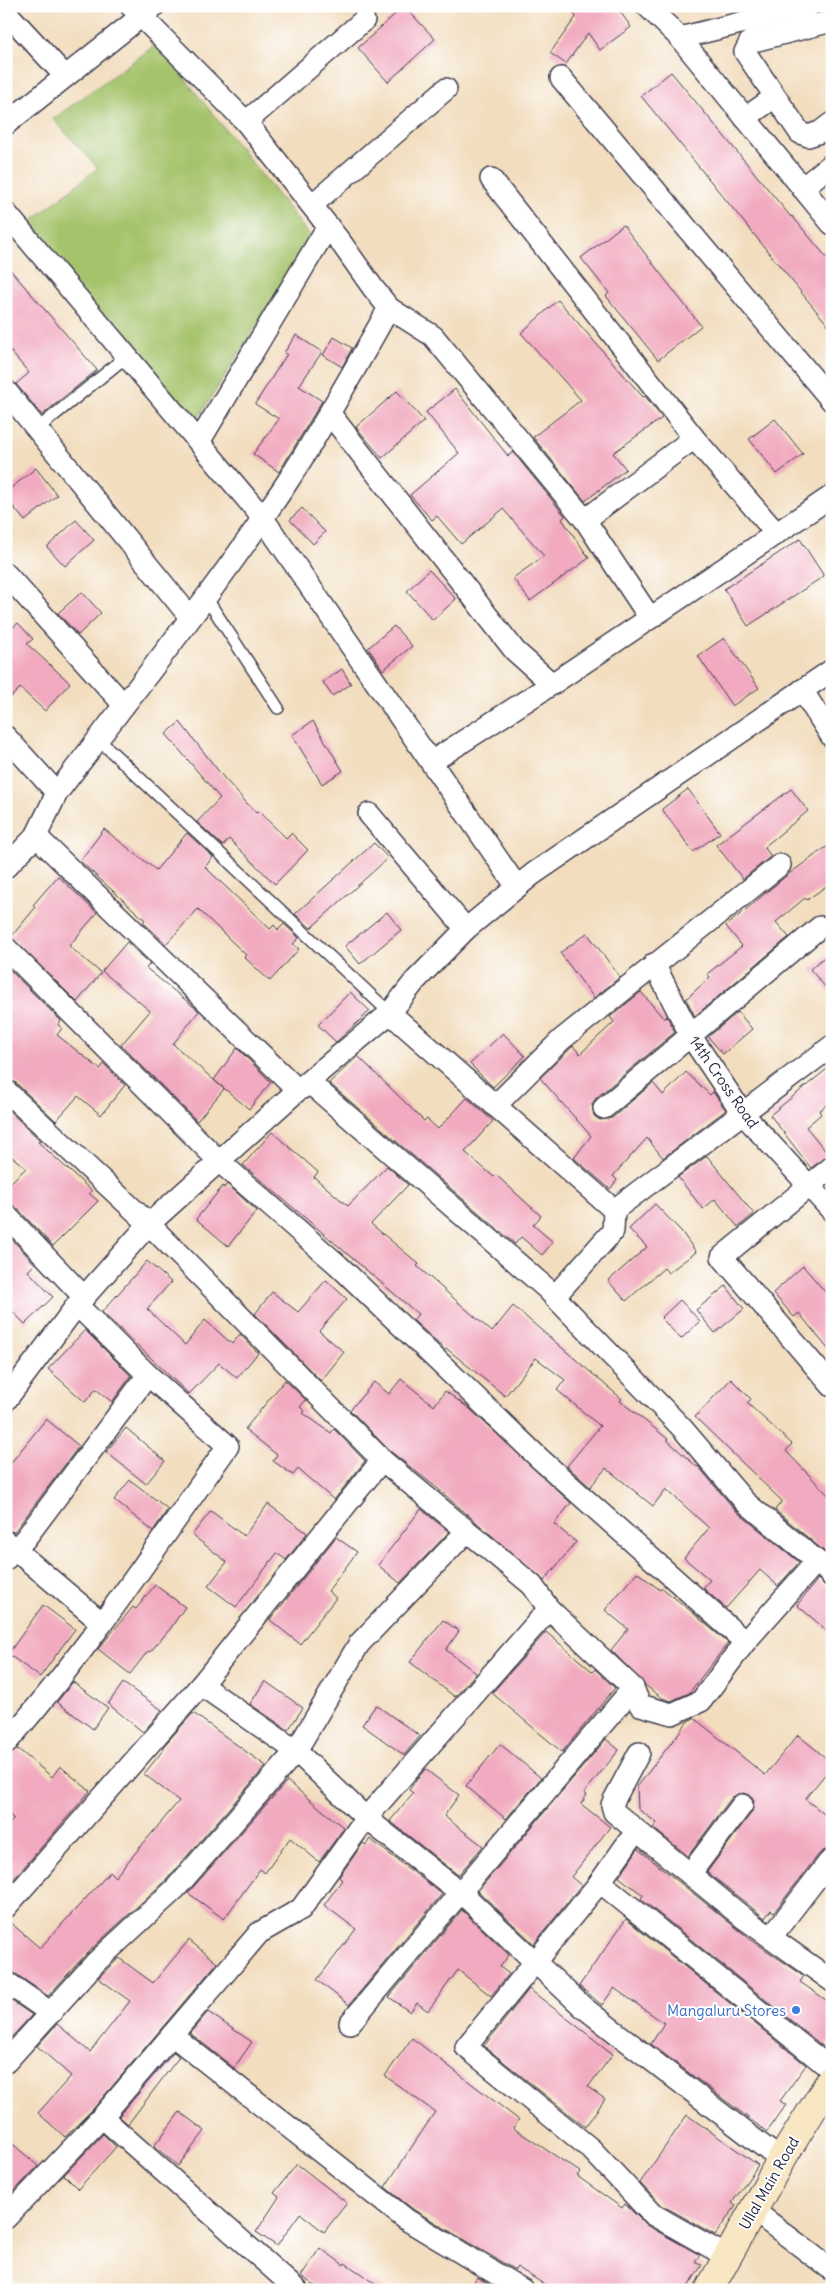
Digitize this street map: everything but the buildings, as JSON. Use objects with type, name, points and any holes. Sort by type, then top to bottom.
[{"type":"main road","name":"Ullal Main Road","points":[[709,2290],[781,2160],[832,2078]]},
{"type":"street","points":[[647,6],[680,38],[832,224]]},
{"type":"street","points":[[680,38],[809,6]]},
{"type":"street","points":[[6,124],[142,10],[246,122],[312,205],[372,288],[389,308],[433,336],[585,520],[650,618]]},
{"type":"street","points":[[6,12],[65,76]]},
{"type":"street","points":[[246,122],[364,20]]},
{"type":"street","points":[[832,22],[750,42],[745,52],[800,134],[808,136],[820,132],[832,123]]},
{"type":"street","points":[[561,78],[832,401]]},
{"type":"street","points":[[312,205],[446,89]]},
{"type":"street","points":[[745,118],[775,97]]},
{"type":"street","points":[[802,188],[832,164]]},
{"type":"street","points":[[491,179],[694,438],[776,533]]},
{"type":"street","points":[[6,213],[262,517],[517,887]]},
{"type":"street","points":[[199,442],[328,226]]},
{"type":"street","points":[[6,866],[36,836],[57,794],[190,617],[262,517],[330,414],[389,308]]},
{"type":"street","points":[[6,391],[190,617]]},
{"type":"street","points":[[330,414],[515,651],[552,684]]},
{"type":"street","points":[[585,520],[694,438]]},
{"type":"street","points":[[431,762],[552,684],[832,496]]},
{"type":"street","points":[[6,574],[124,705]]},
{"type":"street","points":[[6,1400],[81,1301],[149,1224],[298,1090],[390,1013],[416,981],[466,929],[541,868],[832,670]]},
{"type":"street","points":[[802,690],[832,737]]},
{"type":"street","points":[[6,738],[57,794]]},
{"type":"street","points":[[369,814],[466,929]]},
{"type":"street","points":[[36,836],[298,1090]]},
{"type":"street","points":[[495,1106],[561,1040],[780,865]]},
{"type":"street","points":[[604,1108],[820,927]]},
{"type":"street","points":[[6,948],[220,1162],[338,1265],[539,1458],[745,1642]]},
{"type":"street","name":"14th Cross Road","points":[[654,964],[691,1036],[743,1114],[832,1211]]},
{"type":"street","points":[[390,1013],[614,1210]]},
{"type":"street","points":[[614,1210],[832,1046]]},
{"type":"street","points":[[6,1091],[149,1224],[382,1460],[532,1585],[549,1609],[633,1688],[640,1705],[672,1714],[701,1700],[745,1642],[824,1569],[745,1502],[682,1428],[555,1296],[311,1084],[298,1090]]},
{"type":"street","points":[[832,1167],[722,1256],[832,1386]]},
{"type":"street","points":[[555,1296],[613,1231],[614,1210]]},
{"type":"street","points":[[6,1215],[148,1375],[228,1446],[102,1623],[36,1710],[6,1743]]},
{"type":"street","points":[[102,1623],[9,1550],[25,1539],[148,1375]]},
{"type":"street","points":[[6,1907],[201,1685],[382,1460]]},
{"type":"street","points":[[6,2062],[96,1962],[175,1889],[296,1751],[359,1644],[467,1531]]},
{"type":"street","points":[[6,2218],[102,2117],[259,1934],[301,1909],[366,1818],[549,1609]]},
{"type":"street","points":[[201,1685],[296,1751],[366,1818],[458,1893],[536,1962],[583,2007],[781,2160]]},
{"type":"street","points":[[350,2023],[633,1688]]},
{"type":"street","points":[[639,1754],[614,1800],[612,1809],[690,1874],[772,1938],[832,1981]]},
{"type":"street","points":[[690,1874],[742,1805]]},
{"type":"street","points":[[629,1841],[600,1882],[466,2047],[591,2149],[652,2214],[728,2257]]},
{"type":"street","points":[[772,1938],[829,1862]]},
{"type":"street","points":[[600,1882],[832,2070]]},
{"type":"street","points":[[6,1982],[51,2013]]},
{"type":"street","points":[[172,2035],[407,2220],[523,2290]]},
{"type":"street","points":[[102,2117],[286,2286]]},
{"type":"street","points":[[753,2210],[832,2270]]},
{"type":"lane","points":[[37,429],[127,356]]},
{"type":"lane","points":[[205,596],[278,708]]},
{"type":"lane","points":[[98,739],[390,1013]]},
{"type":"green space","points":[[157,44],[312,238],[195,423],[25,226],[98,168],[53,119]]},
{"type":"place","name":"Mangaluru Stores","points":[[796,2010]]}]
